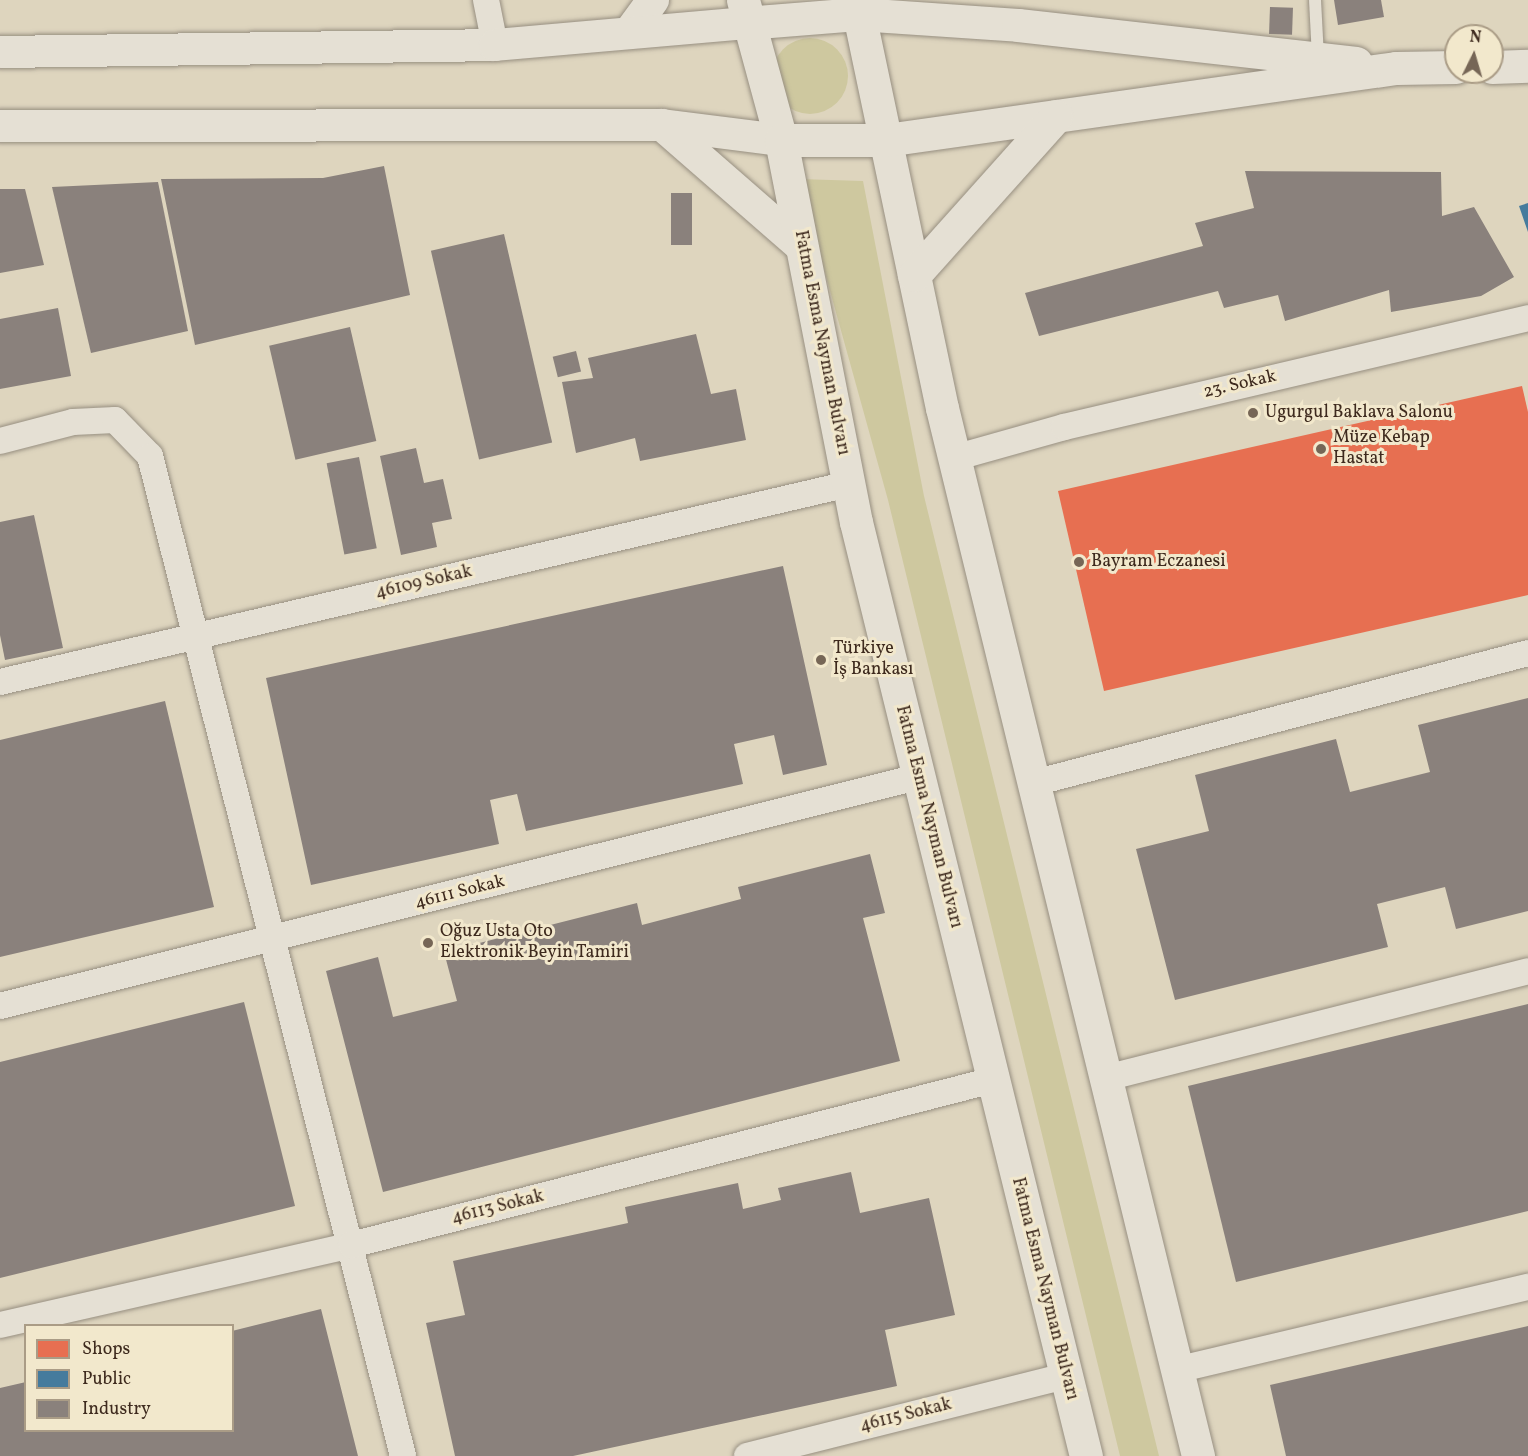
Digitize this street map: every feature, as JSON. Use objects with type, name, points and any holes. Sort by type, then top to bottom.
[{"type":"main road","points":[[987,0],[1018,25]]},
{"type":"main road","points":[[857,7],[954,458],[1198,1456]]},
{"type":"main road","points":[[744,11],[857,7],[1396,68]]},
{"type":"main road","name":"Fatma Esma Nayman Bulvarı","points":[[744,11],[781,140],[849,484],[918,777],[1086,1456]]},
{"type":"main road","points":[[1504,67],[1528,66]]},
{"type":"main road","points":[[781,140],[885,140],[1396,68],[1444,67]]},
{"type":"main road","points":[[914,275],[1056,116]]},
{"type":"street","points":[[486,0],[495,45]]},
{"type":"street","points":[[629,33],[653,0]]},
{"type":"street","points":[[0,51],[495,45],[629,33],[744,11]]},
{"type":"street","points":[[662,125],[802,247]]},
{"type":"street","points":[[0,126],[662,125],[781,140]]},
{"type":"street","name":"23. Sokak","points":[[954,458],[1064,427],[1528,318]]},
{"type":"street","points":[[0,441],[73,422],[115,420],[150,456],[403,1456]]},
{"type":"street","name":"46109 Sokak","points":[[0,682],[849,484]]},
{"type":"street","points":[[1034,783],[1528,653]]},
{"type":"street","name":"46111 Sokak","points":[[0,1006],[274,940],[918,777]]},
{"type":"street","points":[[1106,1077],[1528,971]]},
{"type":"street","name":"46113 Sokak","points":[[0,1325],[351,1245],[993,1080]]},
{"type":"street","points":[[1176,1370],[1528,1287]]},
{"type":"street","name":"46115 Sokak","points":[[747,1456],[1065,1376]]},
{"type":"lane","points":[[1315,0],[1318,58]]},
{"type":"shaded area","points":[[810,38],[824,41],[837,49],[845,62],[848,76],[845,90],[837,103],[824,111],[810,114],[796,111],[783,103],[775,90],[772,76],[775,62],[783,49],[796,41]]},
{"type":"shaded area","points":[[799,179],[863,181],[924,496],[1159,1456],[1120,1456],[888,500]]},
{"type":"building: Shops","points":[[1522,386],[1528,412],[1528,595],[1104,691],[1058,491]]},
{"type":"building: Public","points":[[1528,203],[1528,232],[1519,206]]},
{"type":"building: Industry","points":[[1334,0],[1381,0],[1384,17],[1338,25]]},
{"type":"building: Industry","points":[[1270,7],[1293,8],[1292,35],[1269,34]]},
{"type":"building: Industry","points":[[384,166],[410,295],[195,345],[161,179],[323,178]]},
{"type":"building: Industry","points":[[1245,171],[1441,172],[1442,216],[1474,207],[1514,277],[1481,296],[1391,312],[1389,290],[1285,321],[1278,295],[1224,308],[1218,291],[1039,336],[1025,293],[1203,246],[1195,223],[1254,208]]},
{"type":"building: Industry","points":[[158,182],[188,331],[91,353],[52,187]]},
{"type":"building: Industry","points":[[0,189],[25,189],[44,265],[0,273]]},
{"type":"building: Industry","points":[[671,193],[692,193],[692,245],[671,245]]},
{"type":"building: Industry","points":[[504,234],[552,443],[479,459],[431,251]]},
{"type":"building: Industry","points":[[58,308],[71,376],[0,389],[0,319]]},
{"type":"building: Industry","points":[[350,327],[376,441],[295,460],[269,346]]},
{"type":"building: Industry","points":[[696,334],[711,394],[736,389],[746,440],[640,461],[635,438],[576,453],[562,382],[593,378],[588,358]]},
{"type":"building: Industry","points":[[576,351],[581,371],[558,377],[553,357]]},
{"type":"building: Industry","points":[[416,448],[424,483],[443,479],[452,519],[432,523],[437,547],[401,555],[380,456]]},
{"type":"building: Industry","points":[[359,457],[377,548],[344,555],[327,463]]},
{"type":"building: Industry","points":[[34,515],[63,648],[5,660],[0,635],[0,522]]},
{"type":"building: Industry","points":[[783,566],[827,765],[783,775],[774,735],[734,744],[743,784],[526,831],[517,794],[490,800],[499,844],[311,885],[266,678]]},
{"type":"building: Industry","points":[[1528,698],[1528,911],[1456,929],[1445,887],[1377,904],[1388,947],[1175,1000],[1136,849],[1209,831],[1195,775],[1336,739],[1350,792],[1430,772],[1418,725]]},
{"type":"building: Industry","points":[[165,701],[214,907],[0,957],[0,740]]},
{"type":"building: Industry","points":[[870,854],[885,913],[863,918],[900,1061],[383,1192],[326,971],[378,957],[393,1017],[457,1001],[444,952],[637,903],[642,925],[741,899],[738,887]]},
{"type":"building: Industry","points":[[244,1002],[295,1206],[0,1278],[0,1062]]},
{"type":"building: Industry","points":[[1528,1004],[1528,1211],[1236,1282],[1188,1086]]},
{"type":"building: Industry","points":[[851,1172],[860,1213],[929,1198],[955,1315],[885,1330],[897,1386],[573,1456],[455,1456],[426,1323],[465,1315],[453,1261],[628,1223],[625,1207],[738,1183],[743,1209],[781,1200],[778,1188]]},
{"type":"building: Industry","points":[[321,1309],[358,1456],[0,1456],[0,1388],[24,1382],[24,1432],[234,1432],[234,1331]]},
{"type":"building: Industry","points":[[1528,1326],[1528,1456],[1286,1456],[1270,1385]]},
{"type":"place","name":"Ugurgul Baklava Salonu","points":[[1253,413]]},
{"type":"place","name":"Müze Kebap Hastat","points":[[1321,449]]},
{"type":"place","name":"Bayram Eczanesi","points":[[1079,562]]},
{"type":"place","name":"Türkiye İş Bankası","points":[[821,660]]},
{"type":"place","name":"Oğuz Usta Oto Elektronik Beyin Tamiri","points":[[428,943]]}]
